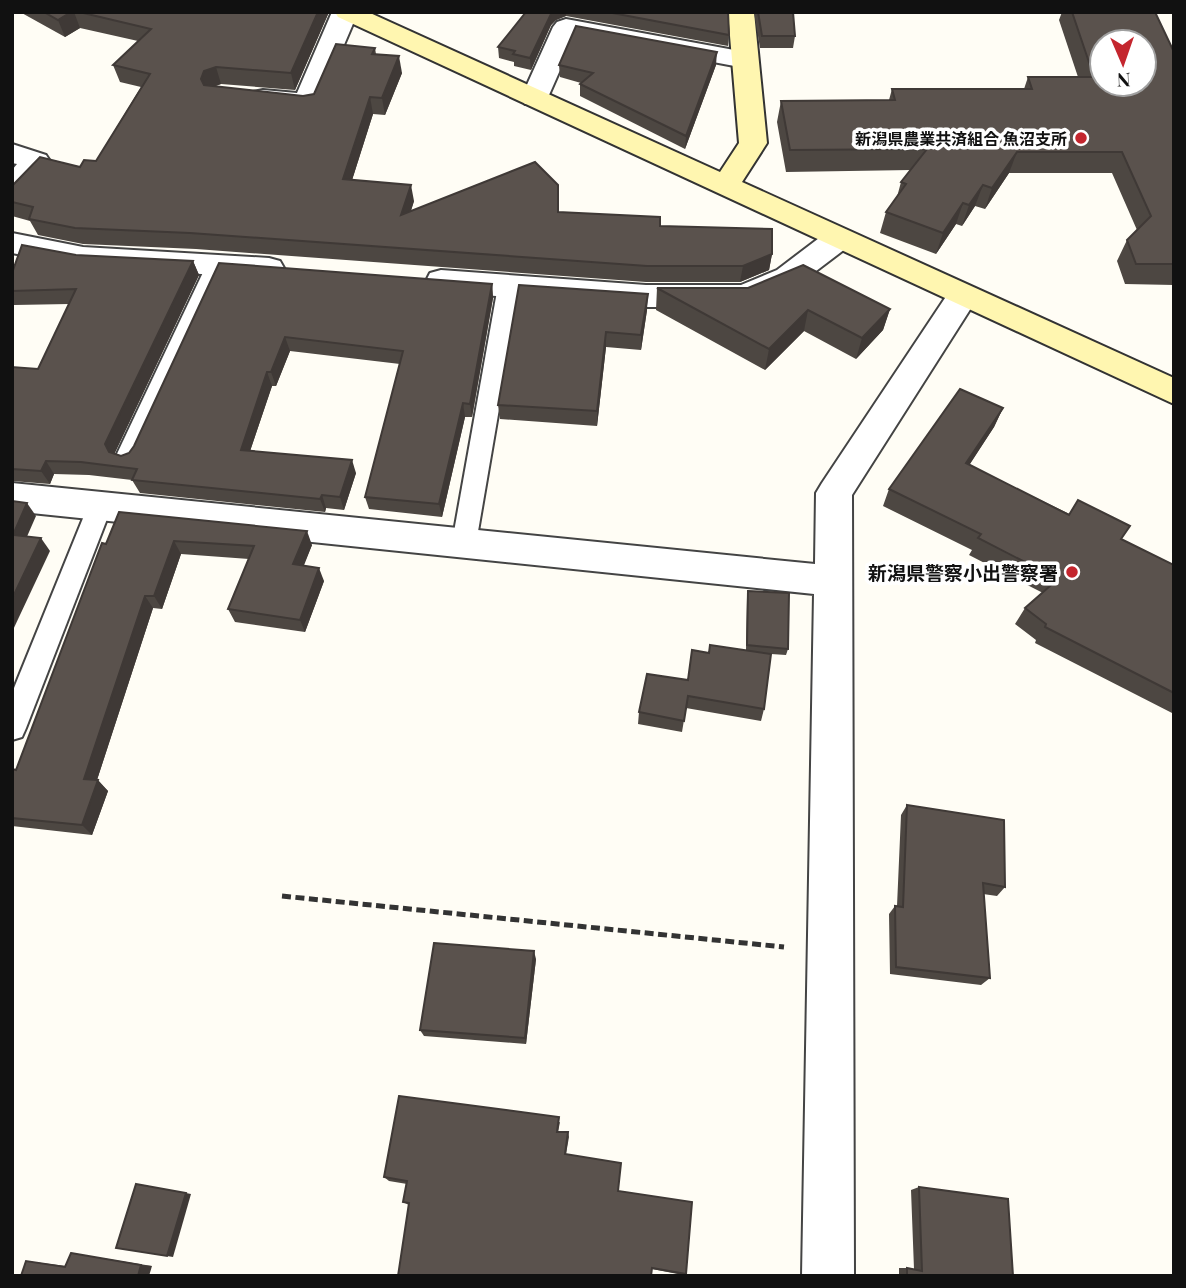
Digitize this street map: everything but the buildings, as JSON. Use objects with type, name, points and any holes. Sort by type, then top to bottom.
[{"type":"street","points":[[234,96],[307,102],[346,12],[726,184],[962,297],[1174,392]]},
{"type":"street","points":[[726,184],[753,143],[741,12]]},
{"type":"street","points":[[535,98],[566,27],[745,60]]},
{"type":"street","points":[[12,153],[36,161],[12,188]]},
{"type":"street","points":[[412,279],[646,296],[745,296],[788,277],[838,239]]},
{"type":"street","points":[[12,243],[83,257],[301,270]]},
{"type":"street","points":[[828,1276],[834,493],[962,297]]},
{"type":"street","points":[[12,497],[833,581]]},
{"type":"lane","points":[[127,457],[217,264]]},
{"type":"lane","points":[[464,543],[509,286]]},
{"type":"lane","points":[[12,727],[100,506]]},
{"type":"path","points":[[282,896],[830,951]]},
{"type":"place","name":"新潟県農業共済組合 魚沼支所","points":[[1081,138]]},
{"type":"place","name":"新潟県警察小出警察署","points":[[1072,572]]}]
